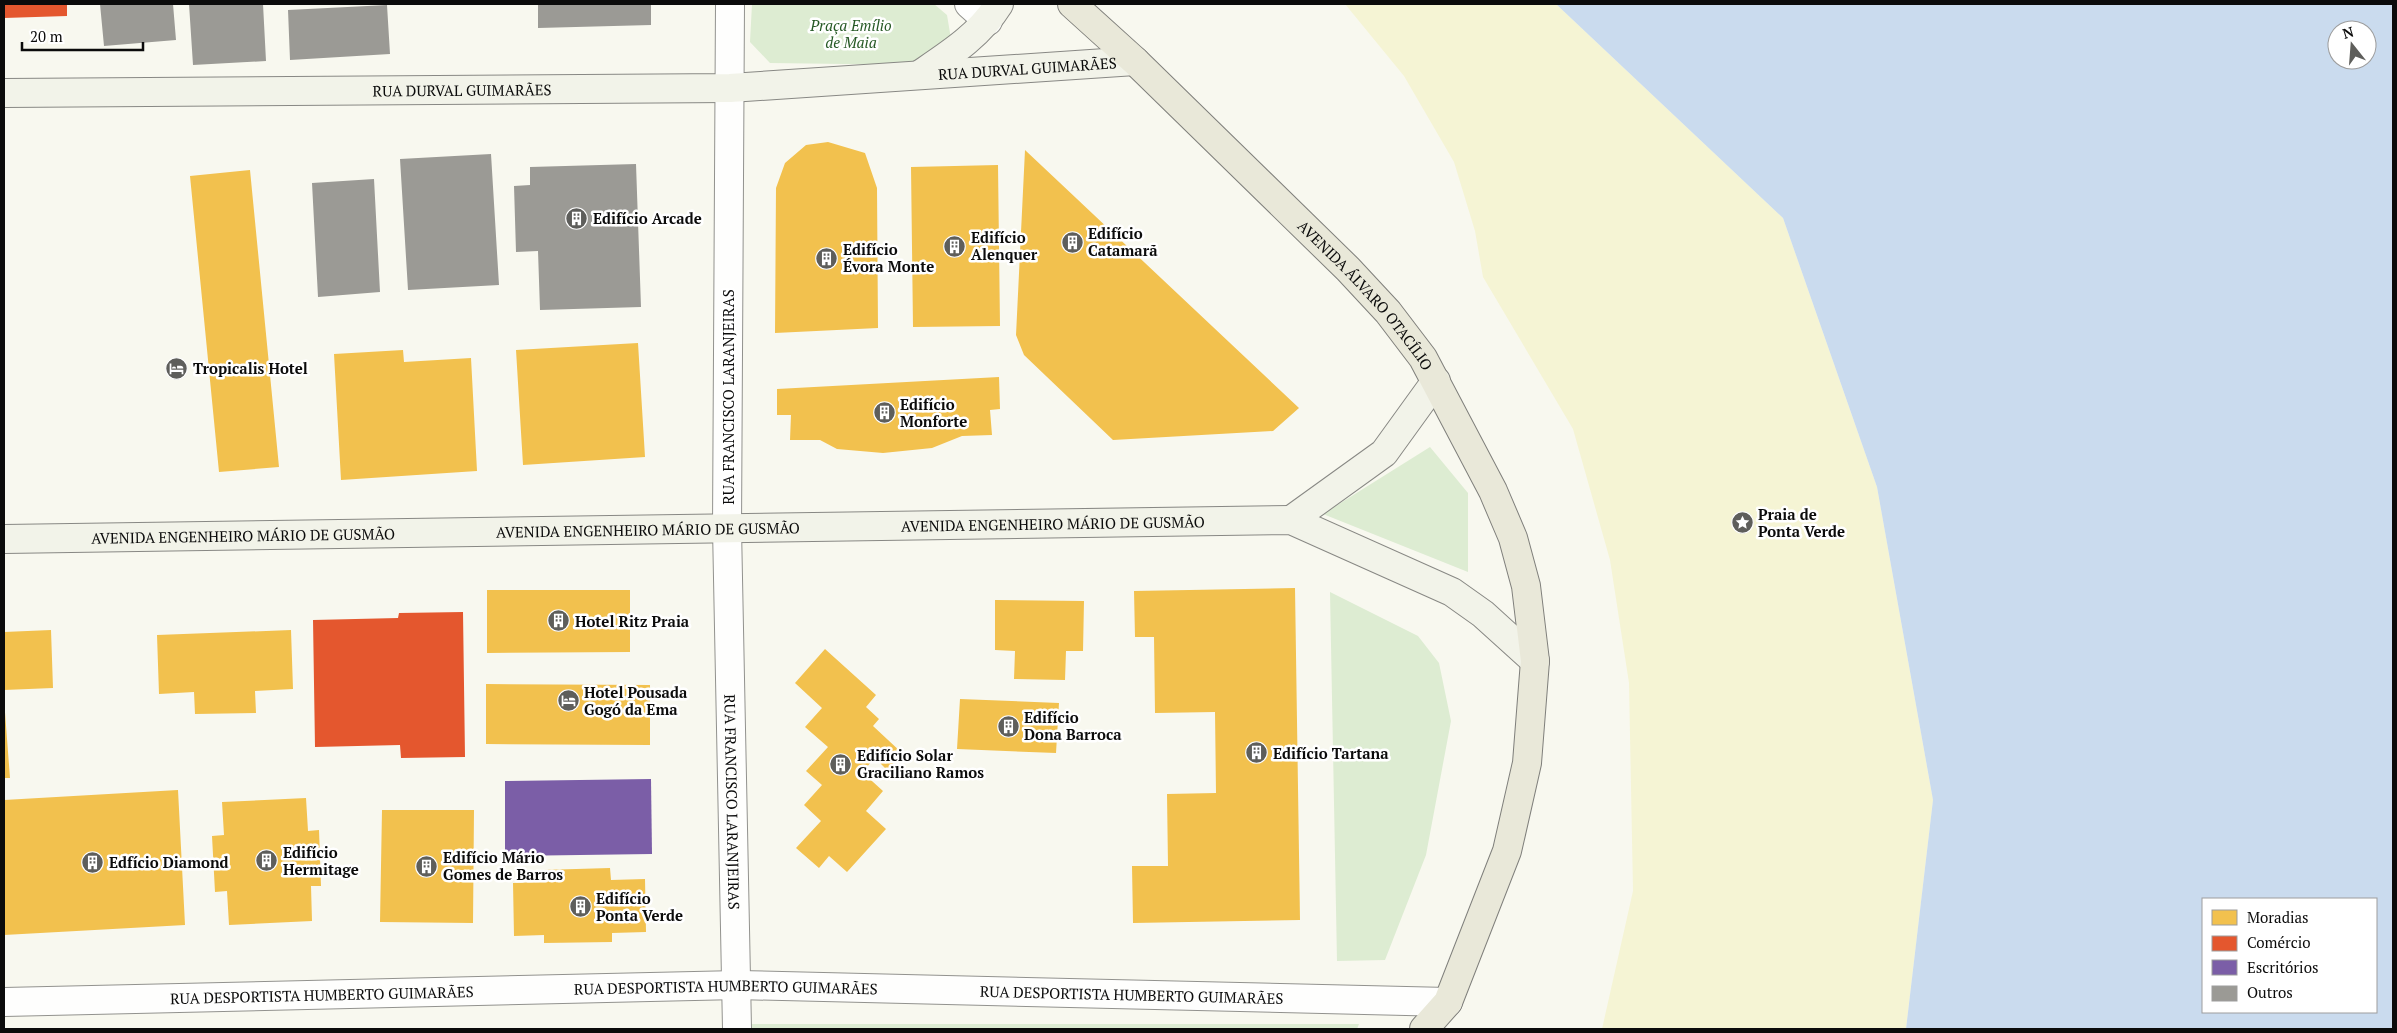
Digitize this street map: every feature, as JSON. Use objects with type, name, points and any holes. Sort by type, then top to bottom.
[{"type":"main road","name":"AVENIDA ÁLVARO OTACÍLIO","points":[[1072,4],[1135,61],[1348,269],[1388,312],[1423,358],[1436,381],[1493,491],[1512,538],[1526,586],[1535,662],[1527,763],[1507,851],[1448,1002]]},
{"type":"main road","points":[[1424,1029],[1448,1002]]},
{"type":"street","name":"RUA FRANCISCO LARANJEIRAS","points":[[730,4],[727,528],[738,985],[737,1029]]},
{"type":"street","name":"RUA DURVAL GUIMARÃES","points":[[918,75],[965,44],[985,10]]},
{"type":"street","name":"RUA DURVAL GUIMARÃES","points":[[4,93],[730,88],[1135,61]]},
{"type":"street","points":[[1291,520],[1384,453],[1436,381]]},
{"type":"street","name":"AVENIDA ENGENHEIRO MÁRIO DE GUSMÃO","points":[[4,539],[1291,520],[1452,592],[1483,614],[1535,662]]},
{"type":"street","name":"RUA DESPORTISTA HUMBERTO GUIMARÃES","points":[[4,1002],[738,985],[1448,1002]]},
{"type":"green space","name":"Praça Emílio de Maia","points":[[752,4],[934,4],[947,15],[951,39],[918,65],[770,63],[750,42]]},
{"type":"green space","points":[[1430,447],[1468,493],[1468,572],[1323,514]]},
{"type":"green space","points":[[1330,592],[1418,636],[1439,663],[1451,721],[1426,855],[1385,960],[1337,961]]},
{"type":"green space","points":[[743,1024],[1359,1024],[1357,1029],[743,1029]]},
{"type":"sand","name":"Praia de Ponta Verde","points":[[1345,4],[1556,4],[1783,218],[1877,487],[1933,800],[1906,1029],[1602,1029],[1633,891],[1629,683],[1610,560],[1573,429],[1483,277],[1475,231],[1454,162],[1404,76]]},
{"type":"water","points":[[1556,4],[2393,4],[2393,1029],[1906,1029],[1933,800],[1877,487],[1783,218]]},
{"type":"building: Moradias","name":"Edifício Évora Monte","points":[[828,142],[865,153],[877,188],[878,328],[775,333],[776,188],[785,163],[806,145]]},
{"type":"building: Moradias","name":"Edifício Catamarã","points":[[1025,150],[1299,408],[1273,431],[1113,440],[1024,355],[1016,335]]},
{"type":"building: Moradias","name":"Edifício Alenquer","points":[[998,165],[1000,326],[913,327],[911,167]]},
{"type":"building: Moradias","points":[[250,170],[279,467],[219,472],[190,176]]},
{"type":"building: Moradias","points":[[638,343],[645,457],[523,465],[516,350]]},
{"type":"building: Moradias","points":[[403,350],[404,362],[471,358],[477,471],[341,480],[334,354]]},
{"type":"building: Moradias","name":"Edifício Monforte","points":[[999,377],[1000,409],[990,410],[992,435],[962,436],[932,448],[883,453],[837,449],[820,440],[790,440],[791,415],[777,415],[777,389]]},
{"type":"building: Moradias","name":"Edifício Tartana","points":[[1295,588],[1300,920],[1133,923],[1132,866],[1168,866],[1167,794],[1216,793],[1215,712],[1155,713],[1154,637],[1135,637],[1134,591]]},
{"type":"building: Moradias","name":"Hotel Ritz Praia","points":[[487,590],[630,590],[630,652],[487,653]]},
{"type":"building: Moradias","points":[[995,600],[1084,601],[1083,651],[1066,651],[1065,680],[1014,679],[1015,651],[995,650]]},
{"type":"building: Moradias","points":[[51,630],[53,688],[4,690],[4,632]]},
{"type":"building: Moradias","points":[[291,630],[293,689],[255,691],[256,713],[195,714],[194,692],[159,694],[157,635]]},
{"type":"building: Moradias","name":"Edifício Solar Graciliano Ramos","points":[[825,649],[876,695],[866,707],[879,719],[873,726],[902,753],[887,770],[875,758],[862,772],[883,791],[866,811],[886,829],[847,872],[829,856],[819,868],[796,848],[821,821],[804,805],[822,785],[806,771],[828,747],[805,727],[822,708],[795,683]]},
{"type":"building: Moradias","name":"Hotel Pousada Gogó da Ema","points":[[486,684],[650,685],[650,745],[486,744]]},
{"type":"building: Moradias","points":[[4,699],[10,778],[4,778]]},
{"type":"building: Moradias","name":"Edifício Dona Barroca","points":[[960,699],[1059,703],[1056,753],[957,749]]},
{"type":"building: Moradias","name":"Edfício Diamond","points":[[178,790],[185,925],[4,935],[4,800]]},
{"type":"building: Moradias","name":"Edifício Hermitage","points":[[306,798],[308,831],[319,830],[321,886],[311,886],[312,921],[229,925],[227,891],[215,892],[212,836],[224,835],[222,802]]},
{"type":"building: Moradias","name":"Edifício Mário Gomes de Barros","points":[[382,810],[474,810],[473,923],[380,922]]},
{"type":"building: Moradias","name":"Edifício Ponta Verde","points":[[610,868],[611,880],[645,879],[646,932],[612,933],[612,942],[544,943],[544,935],[514,936],[513,883],[542,882],[542,870]]},
{"type":"building: Comércio","points":[[4,4],[67,4],[67,16],[4,18]]},
{"type":"building: Comércio","points":[[463,612],[465,757],[401,758],[400,745],[315,747],[313,620],[398,618],[399,613]]},
{"type":"building: Escritórios","points":[[651,779],[652,854],[505,856],[505,781]]},
{"type":"building: Outros","points":[[100,4],[173,4],[176,40],[104,46]]},
{"type":"building: Outros","points":[[189,4],[263,4],[266,61],[193,65]]},
{"type":"building: Outros","points":[[538,4],[651,4],[651,25],[538,28]]},
{"type":"building: Outros","points":[[387,5],[390,54],[290,60],[288,10]]},
{"type":"building: Outros","points":[[491,154],[499,285],[408,290],[400,159]]},
{"type":"building: Outros","name":"Edifício Arcade","points":[[636,164],[641,307],[540,310],[538,251],[516,252],[514,186],[530,185],[530,167]]},
{"type":"building: Outros","points":[[374,179],[380,292],[318,297],[312,183]]},
{"type":"place","name":"Edifício Arcade","points":[[577,218]]},
{"type":"place","name":"Edifício Catamarã","points":[[1072,242]]},
{"type":"place","name":"Edifício Alenquer","points":[[955,246]]},
{"type":"place","name":"Edifício Évora Monte","points":[[827,258]]},
{"type":"place","name":"Tropicalis Hotel","points":[[177,368]]},
{"type":"place","name":"Edifício Monforte","points":[[884,413]]},
{"type":"place","name":"Praia de Ponta Verde","points":[[1742,523]]},
{"type":"place","name":"Hotel Ritz Praia","points":[[559,621]]},
{"type":"place","name":"Hotel Pousada Gogó da Ema","points":[[568,701]]},
{"type":"place","name":"Edifício Dona Barroca","points":[[1008,726]]},
{"type":"place","name":"Edifício Tartana","points":[[1257,753]]},
{"type":"place","name":"Edifício Solar Graciliano Ramos","points":[[841,764]]},
{"type":"place","name":"Edifício Hermitage","points":[[267,861]]},
{"type":"place","name":"Edfício Diamond","points":[[93,862]]},
{"type":"place","name":"Edifício Mário Gomes de Barros","points":[[427,866]]},
{"type":"place","name":"Edifício Ponta Verde","points":[[580,907]]}]
